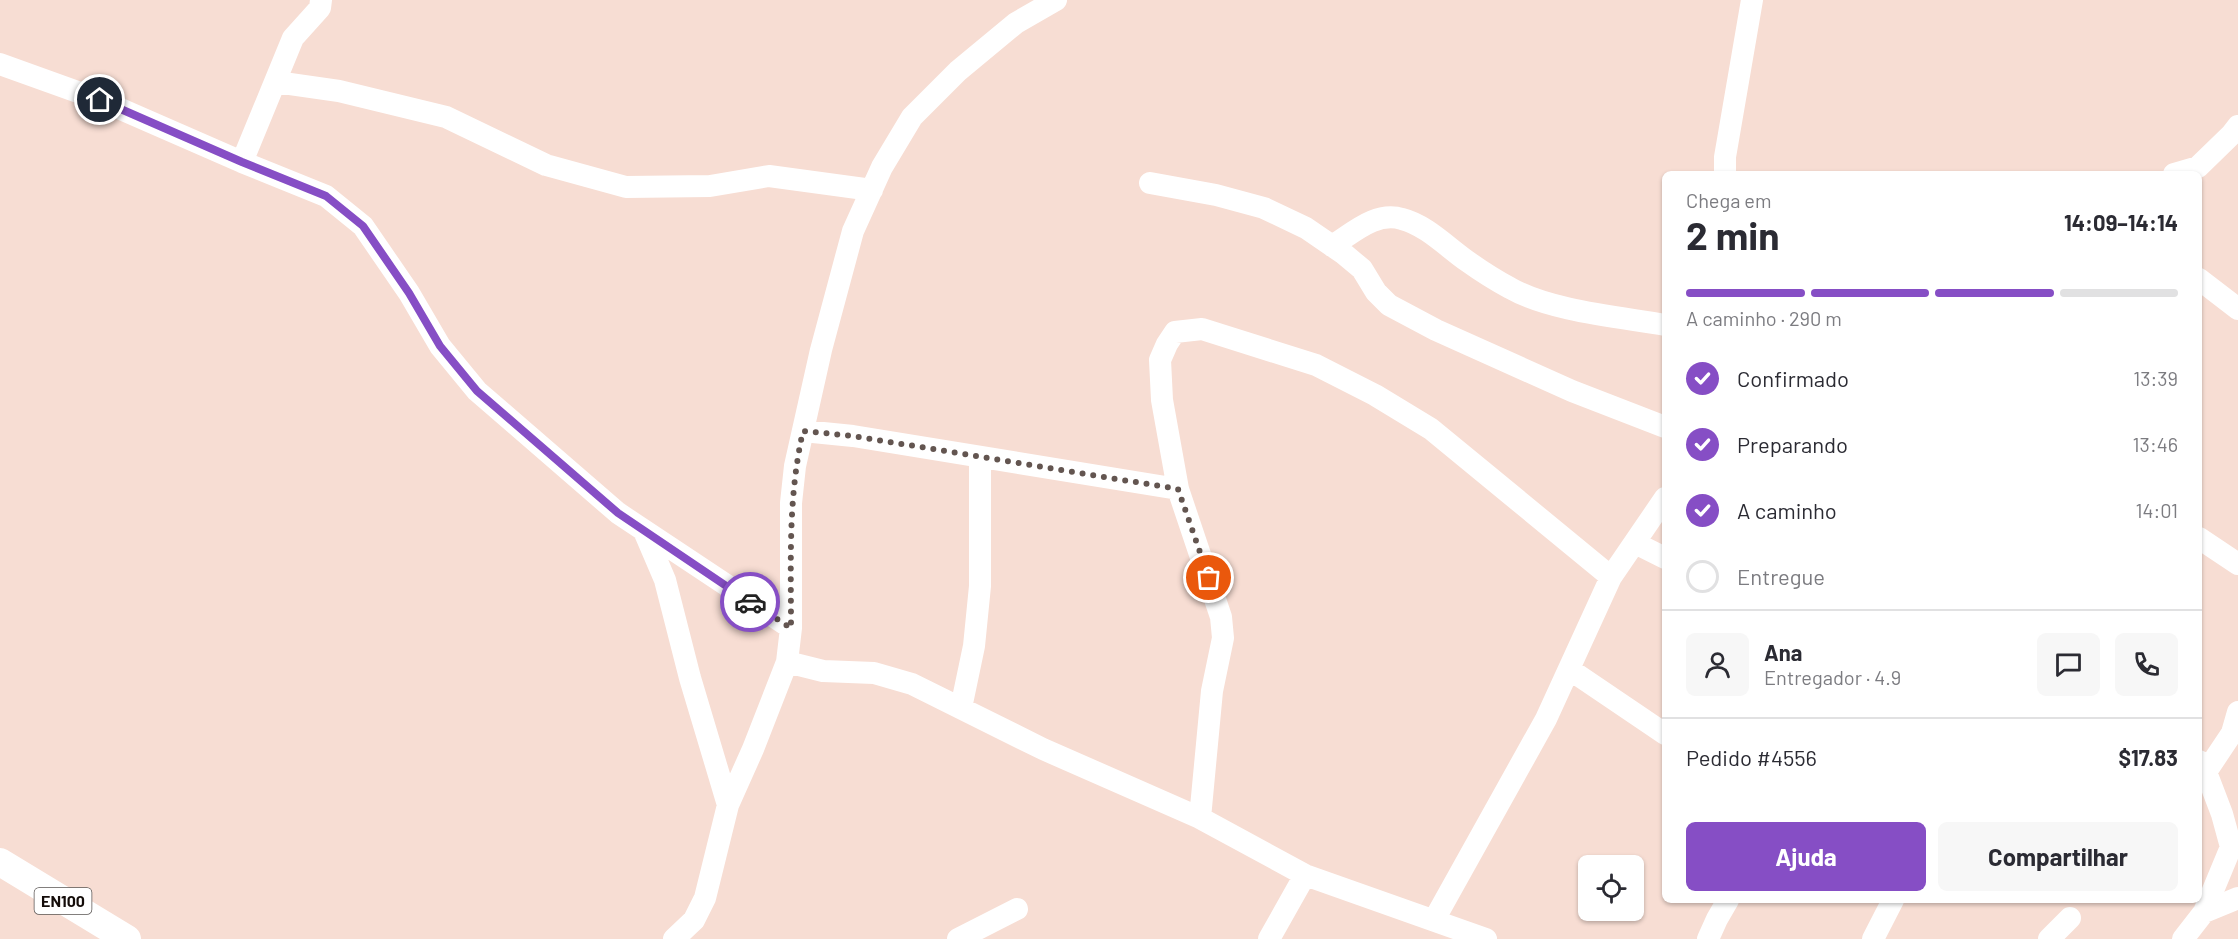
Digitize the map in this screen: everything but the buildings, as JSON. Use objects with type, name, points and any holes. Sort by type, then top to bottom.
[{"type":"main road","name":"EN100","points":[[0,862],[127,939]]},
{"type":"street","points":[[242,162],[293,38],[320,8],[321,0]]},
{"type":"street","points":[[674,939],[694,920],[705,898],[728,805],[787,662],[791,628],[791,503],[795,466],[821,350],[853,231],[882,167],[912,117],[958,71],[1008,30],[1056,0]]},
{"type":"street","points":[[1725,171],[1725,157],[1752,0]]},
{"type":"street","points":[[0,64],[100,100],[326,196],[363,226],[409,293],[440,346],[477,391],[618,513],[791,628]]},
{"type":"street","points":[[276,82],[339,91],[446,117],[546,165],[626,187],[710,186],[769,176],[872,190]]},
{"type":"street","points":[[2184,171],[2198,167],[2238,126]]},
{"type":"street","points":[[1150,183],[1216,195],[1264,207],[1306,228],[1362,269],[1376,292],[1389,305],[1436,330],[1542,378],[1662,426]]},
{"type":"street","points":[[1332,246],[1376,219],[1402,219],[1425,230],[1469,263],[1512,289],[1558,306],[1662,324]]},
{"type":"street","points":[[2202,281],[2238,309]]},
{"type":"street","points":[[1200,818],[1212,691],[1222,627],[1221,617],[1178,489],[1162,400],[1160,360],[1175,332],[1202,329],[1316,365],[1376,395],[1431,429],[1611,577]]},
{"type":"street","points":[[803,431],[853,436],[1178,489]]},
{"type":"street","points":[[961,708],[974,646],[980,586],[980,458]]},
{"type":"street","points":[[1434,920],[1546,719],[1611,577],[1662,502]]},
{"type":"street","points":[[644,531],[664,580],[690,678],[728,805]]},
{"type":"street","points":[[2202,540],[2238,564]]},
{"type":"street","points":[[1635,543],[1662,556]]},
{"type":"street","points":[[787,662],[823,671],[874,674],[912,684],[1043,748],[1200,818],[1305,875],[1486,939]]},
{"type":"street","points":[[1569,669],[1662,732]]},
{"type":"street","points":[[2183,939],[2204,912],[2234,850],[2203,766],[2232,733],[2238,712]]},
{"type":"street","points":[[1269,939],[1305,875]]},
{"type":"street","points":[[2204,912],[2238,898]]},
{"type":"street","points":[[1708,939],[1716,919],[1726,903]]},
{"type":"street","points":[[1872,939],[1891,903]]},
{"type":"street","points":[[958,939],[1017,909]]},
{"type":"street","points":[[2049,939],[2070,918]]},
{"type":"way so far","points":[[750,602],[791,628],[791,503],[795,466],[803,431],[853,436],[1178,489],[1209,578]]},
{"type":"route","points":[[100,100],[326,196],[363,226],[409,293],[440,346],[477,391],[618,513],[750,602]]}]
